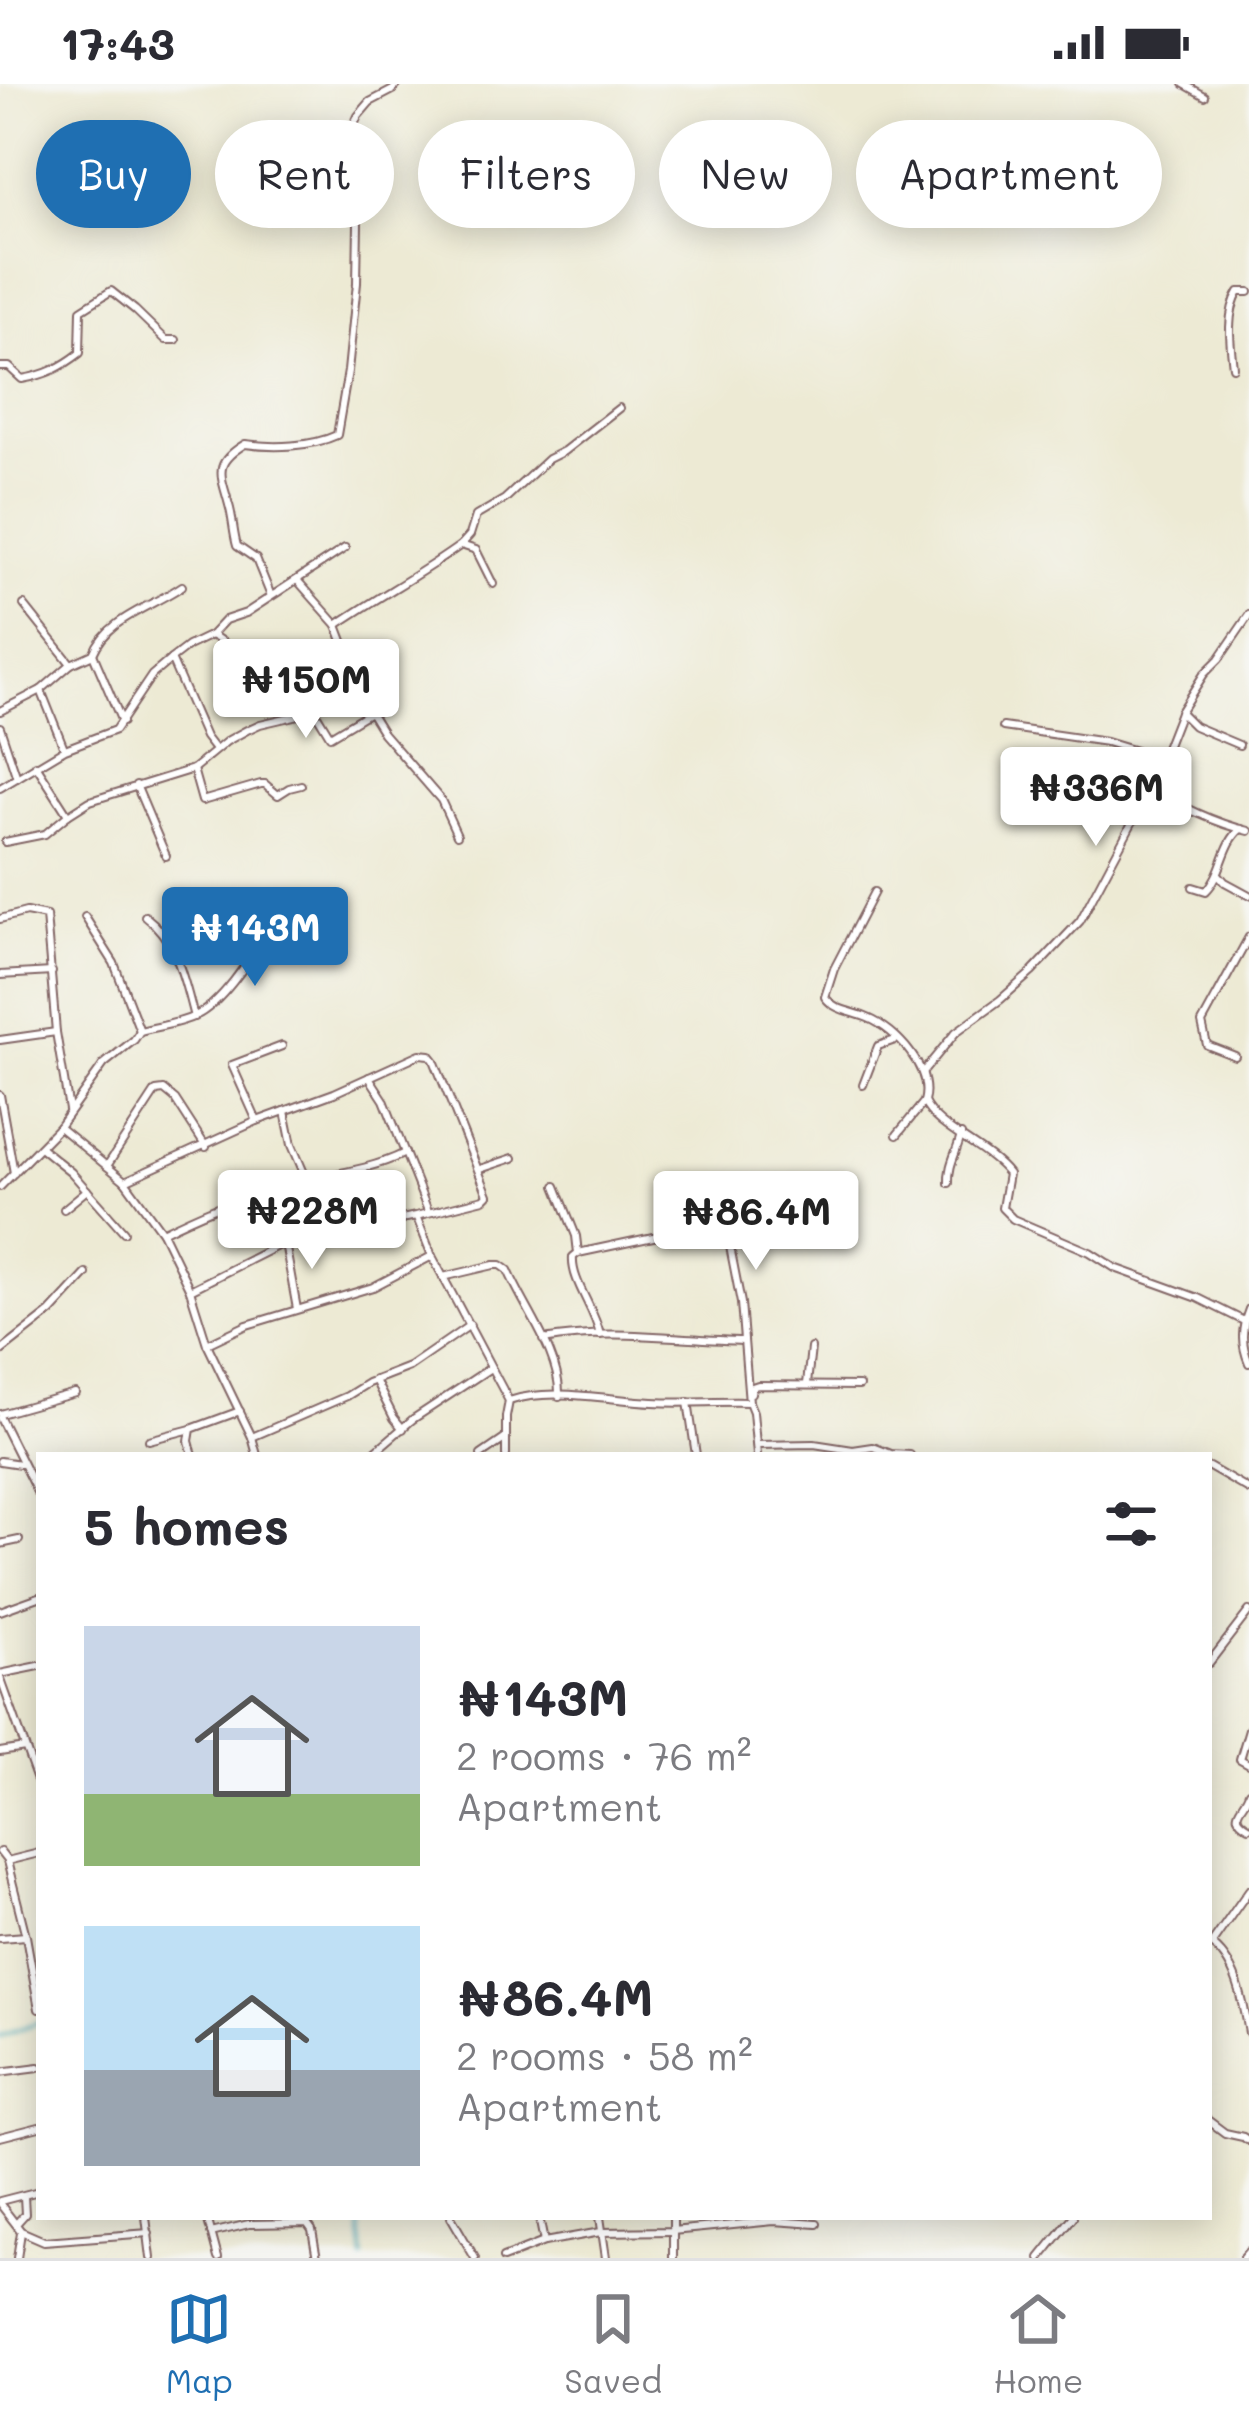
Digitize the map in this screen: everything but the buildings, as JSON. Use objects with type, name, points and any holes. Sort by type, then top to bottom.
[{"type":"street","points":[[272,596],[256,559],[237,546],[220,477],[222,467],[245,444],[267,447],[338,435],[357,283],[353,127],[370,102],[398,84]]},
{"type":"street","points":[[1184,84],[1205,96]]},
{"type":"street","points":[[0,367],[9,367],[22,379],[63,366],[80,353],[81,310],[111,291],[166,340],[176,340]]},
{"type":"street","points":[[1233,367],[1233,303],[1240,292],[1249,292]]},
{"type":"street","points":[[337,625],[461,545],[476,515],[517,490],[548,459],[619,408]]},
{"type":"street","points":[[461,545],[476,550],[493,584]]},
{"type":"street","points":[[0,788],[65,749],[115,730],[152,675],[171,659],[211,635],[225,620],[247,613],[345,548]]},
{"type":"street","points":[[297,580],[337,625],[370,712],[441,800],[457,835]]},
{"type":"street","points":[[122,722],[94,647],[109,629],[182,586]]},
{"type":"street","points":[[24,605],[70,664]]},
{"type":"street","points":[[923,1072],[956,1032],[1032,972],[1080,921],[1150,789],[1180,712],[1249,615]]},
{"type":"street","points":[[211,635],[255,679],[263,677]]},
{"type":"street","points":[[0,711],[93,654]]},
{"type":"street","points":[[171,659],[215,750]]},
{"type":"street","points":[[41,690],[65,749]]},
{"type":"street","points":[[5,842],[45,834],[90,801],[193,770],[215,750],[260,724],[313,708],[330,736],[370,712]]},
{"type":"street","points":[[1180,712],[1194,726],[1239,745]]},
{"type":"street","points":[[0,727],[17,778]]},
{"type":"street","points":[[1003,727],[1106,742],[1162,758]]},
{"type":"street","points":[[36,765],[68,815]]},
{"type":"street","points":[[193,770],[202,801],[262,784],[278,795],[301,785]]},
{"type":"street","points":[[136,785],[166,856]]},
{"type":"street","points":[[1058,786],[1099,806],[1137,813]]},
{"type":"street","points":[[1150,789],[1238,830],[1209,890],[1193,887]]},
{"type":"street","points":[[1219,874],[1249,895]]},
{"type":"street","points":[[874,892],[834,969],[825,997],[831,1005],[879,1024],[923,1072],[924,1102],[897,1135]]},
{"type":"street","points":[[0,920],[26,912],[46,916],[56,1032],[69,1110]]},
{"type":"street","points":[[145,916],[158,926],[176,956],[194,1017]]},
{"type":"street","points":[[85,917],[114,962],[140,1031]]},
{"type":"street","points":[[0,1187],[59,1127],[104,1064],[140,1031],[206,1010],[243,971],[274,922]]},
{"type":"street","points":[[1235,1056],[1207,1045],[1202,1023],[1249,937]]},
{"type":"street","points":[[0,975],[52,972]]},
{"type":"street","points":[[0,1040],[56,1032]]},
{"type":"street","points":[[862,1085],[878,1046],[898,1040]]},
{"type":"street","points":[[257,1121],[232,1065],[282,1046]]},
{"type":"street","points":[[125,1181],[257,1121],[420,1054],[430,1055],[488,1190],[484,1199],[285,1243],[190,1290]]},
{"type":"street","points":[[369,1077],[428,1211]]},
{"type":"street","points":[[107,1166],[156,1091],[164,1090],[175,1099],[206,1147]]},
{"type":"street","points":[[0,1095],[14,1173]]},
{"type":"street","points":[[924,1102],[932,1116],[1006,1169],[1009,1180],[1001,1202],[1012,1219],[1090,1252],[1114,1268],[1198,1298],[1244,1321]]},
{"type":"street","points":[[285,1111],[307,1180]]},
{"type":"street","points":[[59,1127],[125,1181],[162,1232],[256,1452]]},
{"type":"street","points":[[949,1183],[949,1165],[962,1135]]},
{"type":"street","points":[[40,1147],[71,1172],[124,1232]]},
{"type":"street","points":[[162,1232],[205,1211],[405,1154]]},
{"type":"street","points":[[480,1169],[513,1157]]},
{"type":"street","points":[[319,1178],[339,1232]]},
{"type":"street","points":[[556,1186],[576,1235],[578,1253]]},
{"type":"street","points":[[64,1209],[87,1190]]},
{"type":"street","points":[[416,1216],[432,1256],[509,1401],[506,1452]]},
{"type":"street","points":[[600,1335],[591,1305],[576,1281],[573,1256],[722,1226],[729,1238],[757,1452]]},
{"type":"street","points":[[285,1243],[297,1309]]},
{"type":"street","points":[[207,1344],[247,1325],[373,1287],[432,1256]]},
{"type":"street","points":[[443,1277],[501,1265],[508,1270],[543,1340],[560,1384],[559,1396]]},
{"type":"street","points":[[0,1352],[28,1333],[86,1274]]},
{"type":"street","points":[[1249,1309],[1243,1349],[1249,1363]]},
{"type":"street","points":[[252,1436],[409,1367],[470,1325]]},
{"type":"street","points":[[543,1340],[664,1334],[744,1341]]},
{"type":"street","points":[[807,1384],[811,1348]]},
{"type":"street","points":[[375,1452],[413,1419],[490,1369]]},
{"type":"street","points":[[375,1380],[403,1429]]},
{"type":"street","points":[[749,1402],[752,1387],[758,1385],[859,1385]]},
{"type":"street","points":[[36,1490],[0,1416],[75,1393]]},
{"type":"street","points":[[509,1401],[522,1396],[559,1396],[749,1402]]},
{"type":"street","points":[[688,1402],[696,1452]]},
{"type":"street","points":[[149,1440],[240,1411]]},
{"type":"street","points":[[191,1429],[192,1452]]},
{"type":"street","points":[[485,1452],[506,1438]]},
{"type":"street","points":[[758,1445],[873,1447],[886,1452]]},
{"type":"street","points":[[0,1461],[22,1464]]},
{"type":"street","points":[[1212,1469],[1249,1490]]},
{"type":"street","points":[[0,1544],[19,1540]]},
{"type":"street","points":[[0,1611],[36,1598]]},
{"type":"street","points":[[1212,1659],[1249,1611]]},
{"type":"street","points":[[36,1667],[0,1675],[36,1773]]},
{"type":"street","points":[[1249,1729],[1240,1759],[1249,1764]]},
{"type":"street","points":[[0,1752],[26,1748]]},
{"type":"street","points":[[1249,1792],[1237,1815],[1249,1827]]},
{"type":"street","points":[[0,1852],[7,1861],[36,1992]]},
{"type":"street","points":[[7,1861],[36,1854]]},
{"type":"street","points":[[1212,1941],[1248,1893]]},
{"type":"street","points":[[0,1938],[26,1936]]},
{"type":"street","points":[[1212,1945],[1228,1963],[1242,1997],[1249,2033]]},
{"type":"street","points":[[0,2072],[36,2067]]},
{"type":"street","points":[[1212,2123],[1249,2140]]},
{"type":"street","points":[[0,2137],[36,2128]]},
{"type":"street","points":[[36,2192],[0,2202],[18,2228],[44,2241],[148,2233]]},
{"type":"street","points":[[17,2258],[24,2196]]},
{"type":"street","points":[[146,2220],[151,2258]]},
{"type":"street","points":[[208,2220],[218,2258]]},
{"type":"street","points":[[453,2220],[475,2258]]},
{"type":"street","points":[[539,2220],[544,2242]]},
{"type":"street","points":[[600,2220],[606,2258]]},
{"type":"street","points":[[673,2220],[673,2258]]},
{"type":"street","points":[[1040,2258],[1071,2220]]},
{"type":"street","points":[[503,2258],[544,2242],[601,2232],[774,2221],[817,2224]]},
{"type":"street","points":[[211,2233],[249,2224],[307,2223],[316,2258]]},
{"type":"waterway","points":[[0,2036],[36,2023]]},
{"type":"waterway","points":[[358,2220],[364,2258]]}]
